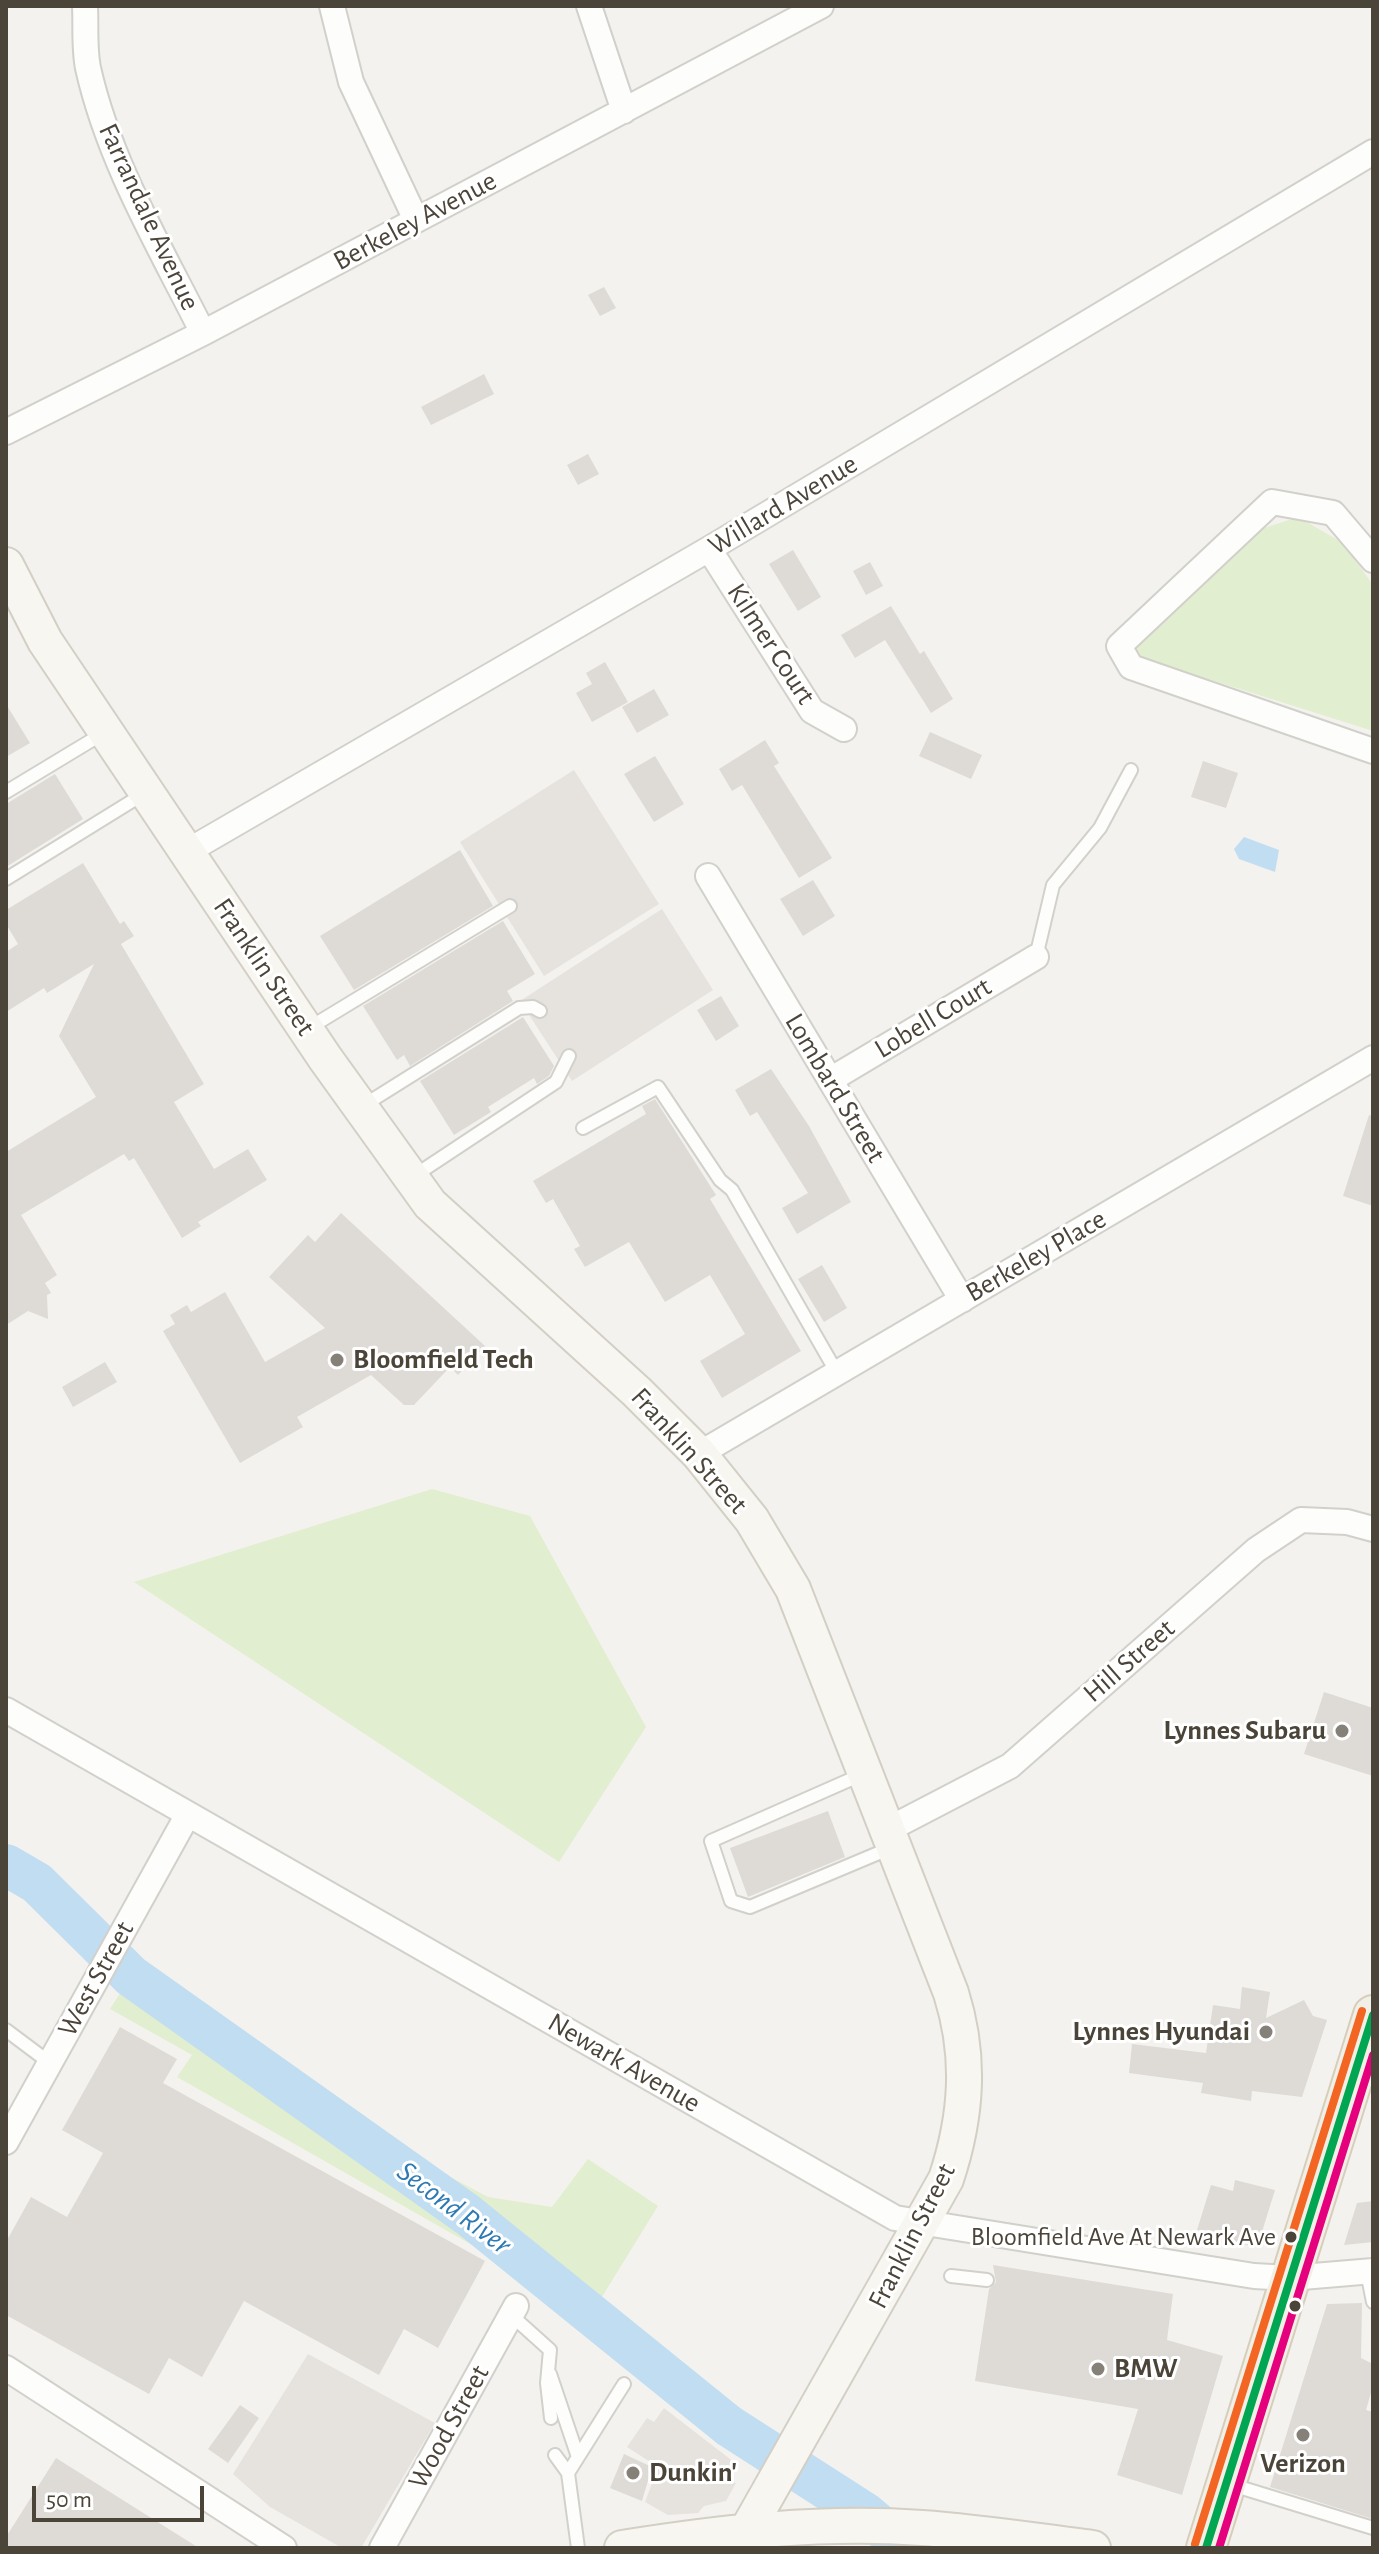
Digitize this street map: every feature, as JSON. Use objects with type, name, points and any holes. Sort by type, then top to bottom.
[{"type":"main road","name":"Franklin Street","points":[[6,565],[45,641],[306,1030],[430,1204],[637,1392],[699,1454],[752,1520],[793,1589],[951,1993],[966,2060],[964,2103],[954,2156],[924,2224],[742,2540]]},
{"type":"main road","points":[[1206,2548],[1373,2015]]},
{"type":"main road","points":[[622,2548],[742,2540],[841,2539],[920,2528],[1093,2548]]},
{"type":"street","name":"Farrandale Avenue","points":[[85,6],[87,65],[107,132],[138,207],[203,333]]},
{"type":"street","points":[[332,6],[351,82],[416,220]]},
{"type":"street","points":[[589,6],[624,111]]},
{"type":"street","name":"Berkeley Avenue","points":[[6,432],[203,333],[821,6]]},
{"type":"street","name":"Willard Avenue","points":[[188,851],[709,549],[1373,152]]},
{"type":"street","points":[[1373,560],[1333,513],[1272,502],[1119,646],[1131,667],[1373,751]]},
{"type":"street","name":"Kilmer Court","points":[[709,549],[812,711],[844,729]]},
{"type":"street","name":"Lombard Street","points":[[708,876],[962,1300]]},
{"type":"street","name":"Lobell Court","points":[[830,1080],[1036,957]]},
{"type":"street","name":"Berkeley Place","points":[[699,1454],[1373,1058]]},
{"type":"street","name":"Hill Street","points":[[892,1838],[1010,1766],[1256,1550],[1301,1520],[1347,1522],[1373,1529]]},
{"type":"street","name":"Newark Avenue","points":[[6,1710],[187,1816],[673,2090],[862,2202],[895,2218],[1254,2276],[1290,2278],[1370,2272]]},
{"type":"street","name":"West Street","points":[[6,2142],[187,1816]]},
{"type":"street","name":"Wood Street","points":[[382,2548],[514,2310]]},
{"type":"street","points":[[6,2368],[284,2548]]},
{"type":"lane","points":[[6,792],[107,731]]},
{"type":"lane","points":[[1036,957],[1053,885],[1100,828],[1131,770]]},
{"type":"lane","points":[[6,879],[148,791]]},
{"type":"lane","points":[[306,1030],[510,906]]},
{"type":"lane","points":[[360,1108],[519,1008],[533,1007],[540,1011]]},
{"type":"lane","points":[[411,1178],[556,1082],[569,1056]]},
{"type":"lane","points":[[583,1128],[658,1087],[720,1180],[732,1190],[837,1373]]},
{"type":"lane","points":[[866,1772],[711,1841],[731,1901],[740,1907],[750,1907],[892,1838]]},
{"type":"lane","points":[[6,2030],[50,2063]]},
{"type":"lane","points":[[1370,2272],[1373,2302]]},
{"type":"lane","points":[[951,2276],[987,2280]]},
{"type":"lane","points":[[514,2310],[550,2350],[547,2383],[551,2418]]},
{"type":"lane","points":[[550,2374],[577,2454]]},
{"type":"lane","points":[[568,2473],[577,2454],[624,2384]]},
{"type":"lane","points":[[555,2455],[568,2473],[578,2548]]},
{"type":"lane","points":[[1226,2483],[1373,2528]]},
{"type":"green space","points":[[1298,517],[1343,543],[1373,585],[1373,731],[1132,655],[1146,633],[1249,533]]},
{"type":"green space","points":[[432,1489],[530,1516],[646,1727],[559,1862],[134,1582]]},
{"type":"green space","points":[[131,1976],[302,2098],[488,2197],[552,2207],[588,2159],[658,2206],[600,2300],[479,2249],[177,2077],[192,2055],[110,2009]]},
{"type":"shaded area","points":[[574,770],[659,904],[544,976],[460,842]]},
{"type":"shaded area","points":[[662,909],[713,990],[572,1081],[520,1001]]},
{"type":"shaded area","points":[[308,2354],[435,2423],[361,2548],[342,2548],[270,2507],[233,2474]]},
{"type":"shaded area","points":[[664,2408],[739,2466],[729,2480],[736,2483],[726,2501],[704,2506],[698,2513],[668,2515],[645,2502],[658,2467],[627,2447],[647,2418],[654,2422]]},
{"type":"water","points":[[1244,837],[1279,850],[1275,872],[1239,859],[1234,849]]},
{"type":"building","points":[[604,287],[616,308],[600,316],[588,295]]},
{"type":"building","points":[[484,374],[494,394],[431,425],[421,407]]},
{"type":"building","points":[[588,454],[599,474],[578,485],[567,465]]},
{"type":"building","points":[[793,550],[821,597],[798,611],[769,564]]},
{"type":"building","points":[[870,562],[883,586],[866,595],[853,571]]},
{"type":"building","points":[[891,606],[920,654],[924,651],[953,699],[931,713],[885,640],[855,658],[841,635]]},
{"type":"building","points":[[605,662],[628,702],[592,722],[576,693],[592,684],[586,673]]},
{"type":"building","points":[[654,689],[669,715],[637,733],[622,707]]},
{"type":"building","points":[[6,704],[30,743],[6,757]]},
{"type":"building","points":[[930,732],[982,755],[971,779],[919,756]]},
{"type":"building","points":[[765,740],[779,763],[774,766],[832,858],[799,878],[742,785],[732,791],[719,769]]},
{"type":"building","points":[[655,756],[684,804],[654,822],[624,774]]},
{"type":"building","points":[[1203,761],[1238,773],[1226,808],[1191,797]]},
{"type":"building","points":[[55,774],[83,819],[6,867],[6,804]]},
{"type":"building","points":[[460,850],[493,906],[354,990],[320,936]]},
{"type":"building","points":[[83,863],[120,924],[124,921],[134,936],[121,944],[204,1084],[174,1102],[214,1169],[248,1149],[267,1180],[198,1222],[201,1226],[182,1238],[134,1158],[129,1161],[124,1154],[21,1215],[57,1275],[45,1283],[51,1293],[47,1295],[48,1319],[28,1311],[6,1325],[6,1152],[96,1097],[59,1036],[94,964],[47,993],[44,988],[6,1012],[6,952],[18,944],[6,924],[6,910]]},
{"type":"building","points":[[813,880],[835,916],[803,936],[780,899]]},
{"type":"building","points":[[503,921],[535,974],[507,991],[513,1001],[410,1066],[404,1055],[397,1060],[363,1006]]},
{"type":"building","points":[[721,996],[739,1026],[716,1041],[697,1010]]},
{"type":"building","points":[[523,1017],[554,1066],[549,1076],[537,1084],[534,1078],[488,1107],[491,1112],[454,1135],[420,1081]]},
{"type":"building","points":[[771,1069],[809,1126],[851,1202],[797,1234],[782,1208],[808,1193],[757,1112],[750,1116],[735,1090]]},
{"type":"building","points":[[655,1099],[716,1195],[710,1199],[801,1351],[722,1398],[700,1361],[745,1334],[710,1275],[665,1302],[629,1242],[585,1267],[574,1249],[580,1246],[553,1199],[546,1203],[533,1181],[646,1114],[642,1106]]},
{"type":"building","points":[[1369,1115],[1373,1116],[1373,1206],[1343,1196]]},
{"type":"building","points":[[341,1213],[485,1346],[458,1375],[450,1367],[414,1405],[404,1405],[371,1375],[297,1417],[303,1427],[240,1463],[163,1331],[175,1324],[170,1315],[187,1305],[191,1312],[225,1292],[265,1362],[325,1328],[269,1277],[308,1235],[315,1242]]},
{"type":"building","points":[[822,1265],[847,1308],[824,1322],[798,1279]]},
{"type":"building","points":[[105,1362],[117,1382],[73,1407],[62,1387]]},
{"type":"building","name":"Lynnes Subaru","points":[[1324,1692],[1373,1708],[1373,1776],[1304,1754]]},
{"type":"building","points":[[828,1811],[845,1857],[748,1897],[730,1848]]},
{"type":"building","name":"Lynnes Hyundai","points":[[1242,1987],[1270,1992],[1266,2018],[1304,2000],[1313,2016],[1327,2020],[1302,2097],[1252,2091],[1251,2101],[1201,2093],[1203,2083],[1129,2073],[1132,2044],[1206,2053],[1213,2005],[1240,2009]]},
{"type":"building","points":[[120,2027],[177,2059],[163,2083],[485,2261],[438,2348],[404,2329],[379,2375],[244,2301],[202,2377],[169,2358],[149,2394],[6,2315],[6,2242],[31,2197],[67,2217],[103,2153],[62,2130]]},
{"type":"building","points":[[1235,2180],[1275,2190],[1257,2248],[1197,2230],[1211,2185],[1233,2191]]},
{"type":"building","points":[[1373,2201],[1373,2242],[1344,2245],[1357,2203]]},
{"type":"building","name":"BMW","points":[[993,2265],[1173,2294],[1167,2340],[1223,2356],[1182,2495],[1117,2475],[1138,2409],[975,2381],[989,2289],[996,2282]]},
{"type":"building","points":[[1362,2303],[1361,2358],[1373,2364],[1373,2386],[1366,2410],[1373,2412],[1373,2519],[1270,2487],[1327,2304]]},
{"type":"building","points":[[240,2405],[259,2418],[228,2463],[208,2449]]},
{"type":"building","name":"Dunkin'","points":[[624,2454],[652,2467],[642,2501],[610,2488]]},
{"type":"building","points":[[56,2458],[199,2548],[6,2548],[6,2537]]},
{"type":"waterway","name":"Second River","points":[[6,1865],[37,1883],[131,1976],[468,2215],[729,2426],[866,2514],[906,2548]]},
{"type":"transit line","points":[[1195,2544],[1362,2011]]},
{"type":"transit line","points":[[1206,2548],[1373,2015]]},
{"type":"transit line","points":[[1219,2548],[1373,2055]]},
{"type":"place","name":"Bloomfield Tech","points":[[337,1360]]},
{"type":"place","name":"Lynnes Subaru","points":[[1342,1731]]},
{"type":"place","name":"Lynnes Hyundai","points":[[1266,2032]]},
{"type":"place","name":"Bloomfield Ave At Newark Ave","points":[[1291,2237]]},
{"type":"place","name":"BMW","points":[[1098,2369]]},
{"type":"place","name":"Verizon","points":[[1303,2435]]},
{"type":"place","name":"Dunkin'","points":[[633,2473]]}]
